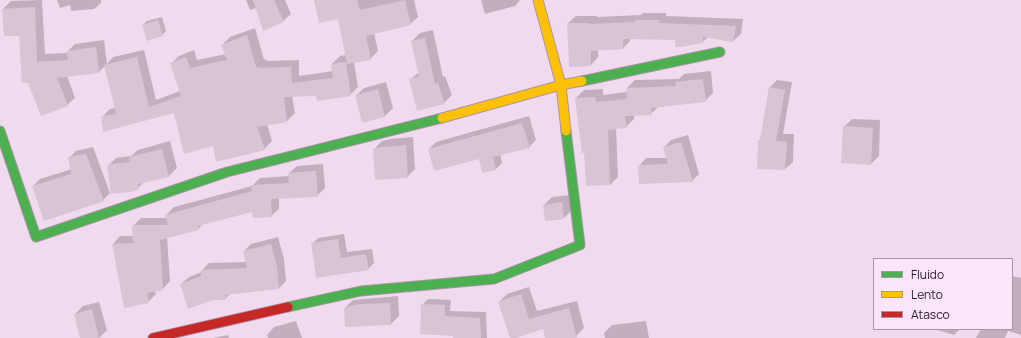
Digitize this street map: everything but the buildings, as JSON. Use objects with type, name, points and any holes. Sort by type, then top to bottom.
[{"type":"street","points":[[153,338],[362,291],[494,279],[580,245],[561,85],[538,0]]},
{"type":"street","points":[[0,131],[36,236],[227,172],[397,130],[561,85],[720,52]]},
{"type":"traffic: fast","points":[[582,81],[720,52]]},
{"type":"traffic: fast","points":[[0,131],[36,237],[227,172],[442,118]]},
{"type":"traffic: fast","points":[[288,307],[361,291],[494,279],[580,245],[566,131]]},
{"type":"traffic: slow","points":[[538,0],[561,85],[566,131]]},
{"type":"traffic: slow","points":[[442,118],[561,85],[582,81]]},
{"type":"traffic: jam","points":[[153,338],[288,307]]}]
